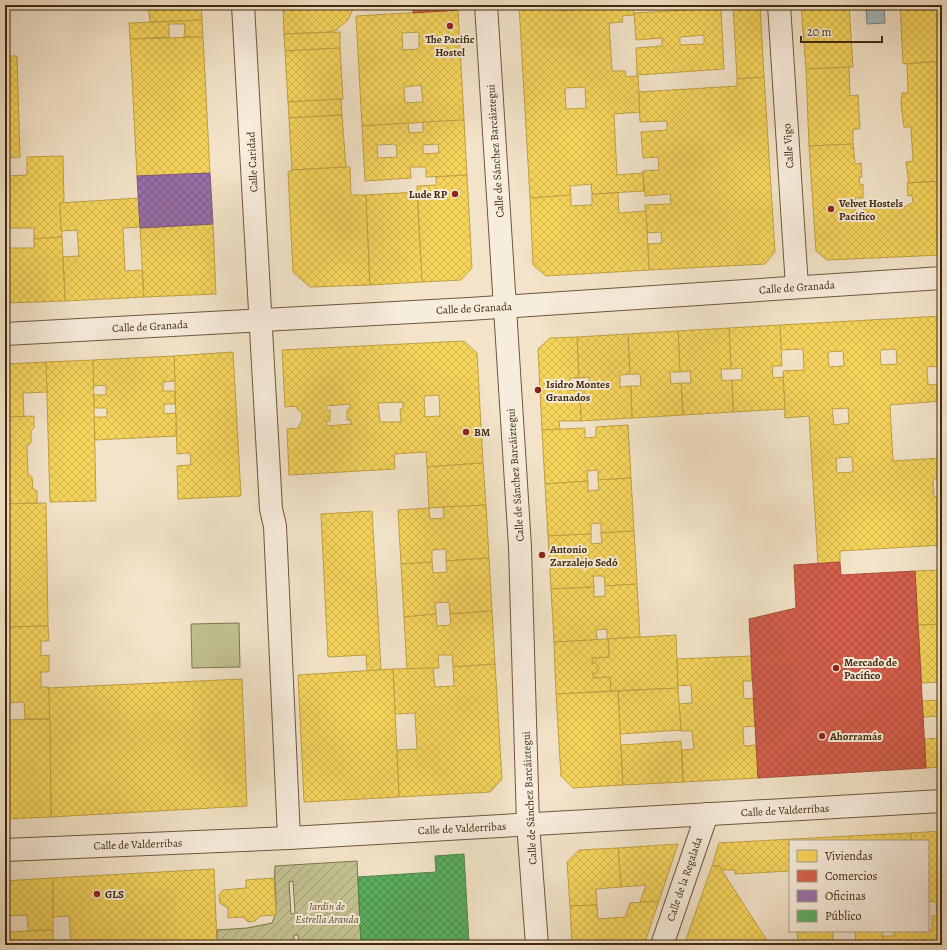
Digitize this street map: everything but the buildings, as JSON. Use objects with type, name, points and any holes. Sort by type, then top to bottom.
[{"type":"street","name":"Calle Caridad","points":[[243,5],[270,509],[274,526],[289,838]]},
{"type":"street","name":"Calle de Sánchez Barcáiztegui","points":[[486,5],[520,546],[528,824],[537,945]]},
{"type":"street","name":"Calle Vigo","points":[[779,5],[797,287]]},
{"type":"street","name":"Calle de Granada","points":[[5,334],[505,306],[942,278]]},
{"type":"street","name":"Calle de Valderribas","points":[[5,850],[289,838],[942,801]]},
{"type":"street","name":"Calle de la Regalada","points":[[662,945],[707,814]]},
{"type":"green space","points":[[239,623],[240,667],[192,668],[191,624]]},
{"type":"green space","name":"Jardín de Estrella Aranda","points":[[357,861],[361,945],[299,945],[298,935],[294,935],[294,945],[217,945],[217,930],[247,928],[272,923],[276,910],[275,866]],"holes":[[[293,881],[295,913],[291,914],[289,882]]]},
{"type":"water","points":[[866,5],[884,5],[885,23],[867,24]]},
{"type":"place","name":"The Pacific Hostel","points":[[450,26]]},
{"type":"place","name":"Lude RP","points":[[455,194]]},
{"type":"place","name":"Velvet Hostels Pacifico","points":[[831,209]]},
{"type":"place","name":"Isidro Montes Granados","points":[[538,390]]},
{"type":"place","name":"BM","points":[[466,432]]},
{"type":"place","name":"Antonio Zarzalejo Sedó","points":[[542,555]]},
{"type":"place","name":"Mercado de Pacífico","points":[[836,668]]},
{"type":"place","name":"Ahorramás","points":[[822,736]]},
{"type":"place","name":"GLS","points":[[97,894]]}]
